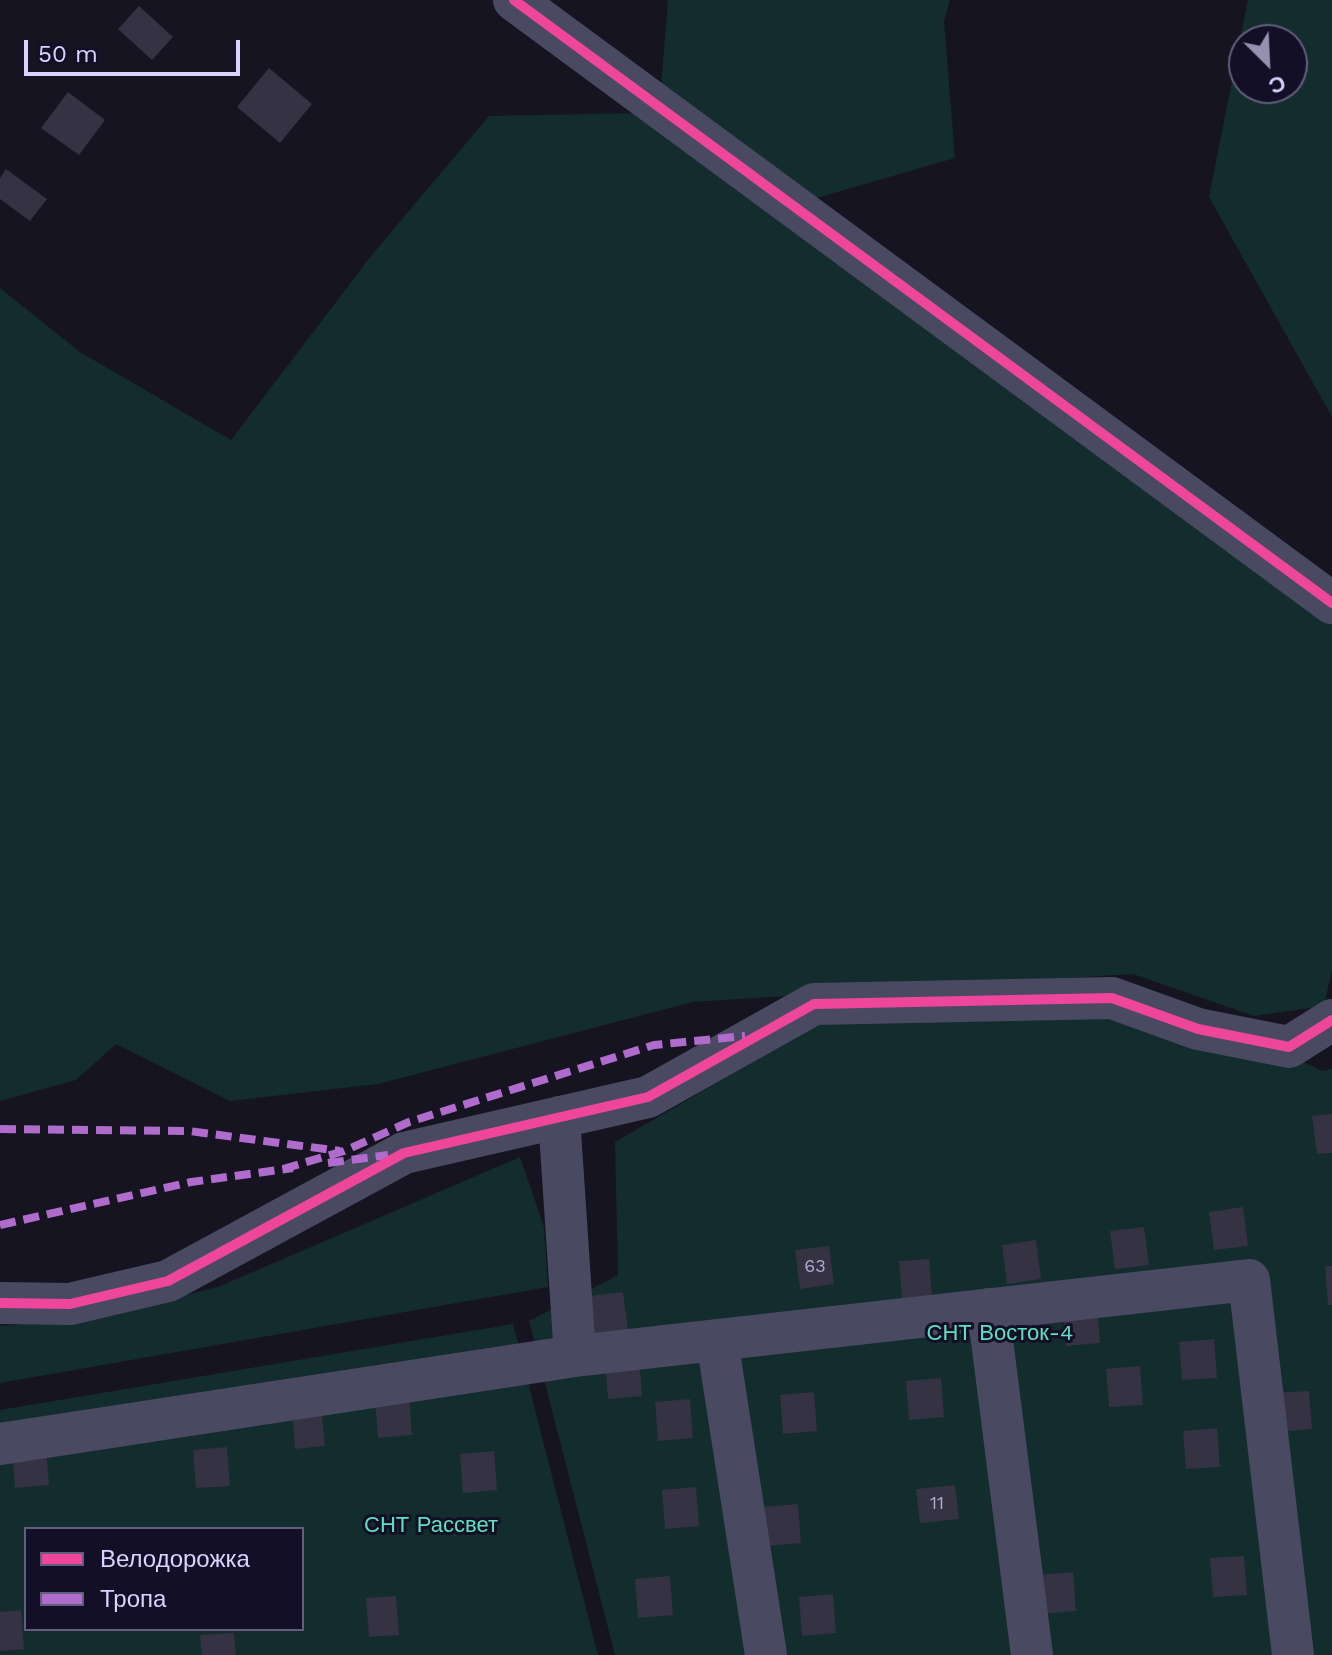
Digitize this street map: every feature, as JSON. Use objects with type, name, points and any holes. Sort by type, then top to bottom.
[{"type":"street","points":[[514,0],[1332,603]]},
{"type":"street","points":[[0,1303],[70,1304],[168,1281],[404,1153],[648,1097],[814,1004],[1112,998],[1198,1029],[1289,1047],[1332,1020]]},
{"type":"street","points":[[559,1117],[575,1356]]},
{"type":"street","points":[[0,1444],[575,1356],[1249,1280],[1293,1655]]},
{"type":"street","points":[[988,1309],[1032,1655]]},
{"type":"street","points":[[717,1340],[766,1655]]},
{"type":"green space","points":[[668,0],[950,0],[944,21],[955,158],[813,199],[661,88]]},
{"type":"green space","points":[[1248,0],[1332,0],[1332,417],[1209,197],[1228,101],[1228,104],[1308,104],[1308,24],[1243,24]]},
{"type":"green space","points":[[638,113],[1332,614],[1332,970],[1324,1006],[1254,1016],[1133,974],[693,1002],[378,1084],[230,1101],[116,1044],[76,1080],[0,1101],[0,288],[80,352],[231,440],[371,256],[489,116]]},
{"type":"green space","name":"СНТ Восток-4","points":[[1178,1000],[1322,1071],[1332,1069],[1332,1655],[615,1655],[529,1321],[618,1275],[615,1142],[816,1025]]},
{"type":"green space","points":[[520,1157],[544,1227],[548,1287],[0,1383],[0,1326],[89,1319],[218,1287]]},
{"type":"green space","name":"СНТ Рассвет","points":[[513,1324],[598,1655],[0,1655],[0,1410]]},
{"type":"building","points":[[139,6],[173,37],[152,60],[118,29]]},
{"type":"building","points":[[269,68],[312,104],[280,143],[237,107]]},
{"type":"building","points":[[68,92],[105,120],[79,155],[41,128]]},
{"type":"building","points":[[6,169],[47,199],[30,221],[0,199],[0,178]]},
{"type":"building","points":[[1332,1114],[1332,1153],[1317,1154],[1312,1116]]},
{"type":"building","points":[[1243,1207],[1248,1246],[1214,1250],[1209,1212]]},
{"type":"building","points":[[1144,1227],[1149,1265],[1115,1269],[1110,1231]]},
{"type":"building","points":[[1036,1240],[1041,1279],[1007,1284],[1002,1245]]},
{"type":"building","points":[[829,1246],[834,1284],[800,1289],[795,1250]]},
{"type":"building","points":[[929,1259],[932,1297],[902,1300],[899,1261]]},
{"type":"building","points":[[1325,1266],[1332,1266],[1332,1305],[1328,1305]]},
{"type":"building","points":[[623,1292],[628,1330],[594,1334],[589,1296]]},
{"type":"building","points":[[1097,1304],[1100,1343],[1066,1346],[1063,1307]]},
{"type":"building","points":[[1214,1339],[1217,1378],[1182,1380],[1179,1342]]},
{"type":"building","points":[[639,1358],[642,1396],[608,1399],[605,1360]]},
{"type":"building","points":[[1140,1366],[1143,1405],[1109,1407],[1106,1369]]},
{"type":"building","points":[[941,1378],[944,1417],[909,1420],[906,1381]]},
{"type":"building","points":[[1309,1391],[1312,1429],[1277,1432],[1274,1393]]},
{"type":"building","points":[[814,1392],[817,1431],[783,1434],[780,1395]]},
{"type":"building","points":[[409,1396],[412,1435],[378,1438],[375,1399]]},
{"type":"building","points":[[690,1399],[693,1438],[658,1441],[655,1402]]},
{"type":"building","points":[[321,1407],[325,1446],[295,1449],[292,1410]]},
{"type":"building","points":[[1217,1428],[1220,1467],[1186,1469],[1183,1431]]},
{"type":"building","points":[[46,1446],[49,1485],[15,1488],[12,1449]]},
{"type":"building","points":[[227,1447],[230,1486],[196,1488],[193,1450]]},
{"type":"building","points":[[494,1451],[497,1490],[463,1493],[460,1454]]},
{"type":"building","points":[[955,1485],[959,1519],[920,1523],[916,1489]]},
{"type":"building","points":[[696,1487],[699,1526],[665,1529],[662,1490]]},
{"type":"building","points":[[798,1504],[801,1543],[766,1546],[763,1507]]},
{"type":"building","points":[[1244,1556],[1247,1595],[1213,1597],[1210,1558]]},
{"type":"building","points":[[1073,1572],[1076,1611],[1042,1614],[1039,1575]]},
{"type":"building","points":[[670,1576],[673,1615],[638,1618],[635,1579]]},
{"type":"building","points":[[833,1594],[836,1633],[802,1636],[799,1597]]},
{"type":"building","points":[[396,1596],[399,1635],[369,1637],[366,1598]]},
{"type":"building","points":[[21,1610],[24,1649],[0,1651],[0,1612]]},
{"type":"building","points":[[234,1633],[236,1655],[202,1655],[200,1635]]},
{"type":"marked path","points":[[283,1169],[344,1151],[409,1122],[654,1045],[745,1036]]},
{"type":"marked path","points":[[0,1129],[189,1131],[340,1151]]},
{"type":"marked path","points":[[328,1163],[388,1155]]},
{"type":"marked path","points":[[0,1225],[191,1182],[293,1168]]},
{"type":"cycle path","points":[[514,0],[1332,603]]},
{"type":"cycle path","points":[[0,1303],[70,1304],[168,1281],[404,1153],[648,1097],[814,1004],[1112,998],[1198,1029],[1289,1047],[1332,1020]]}]
